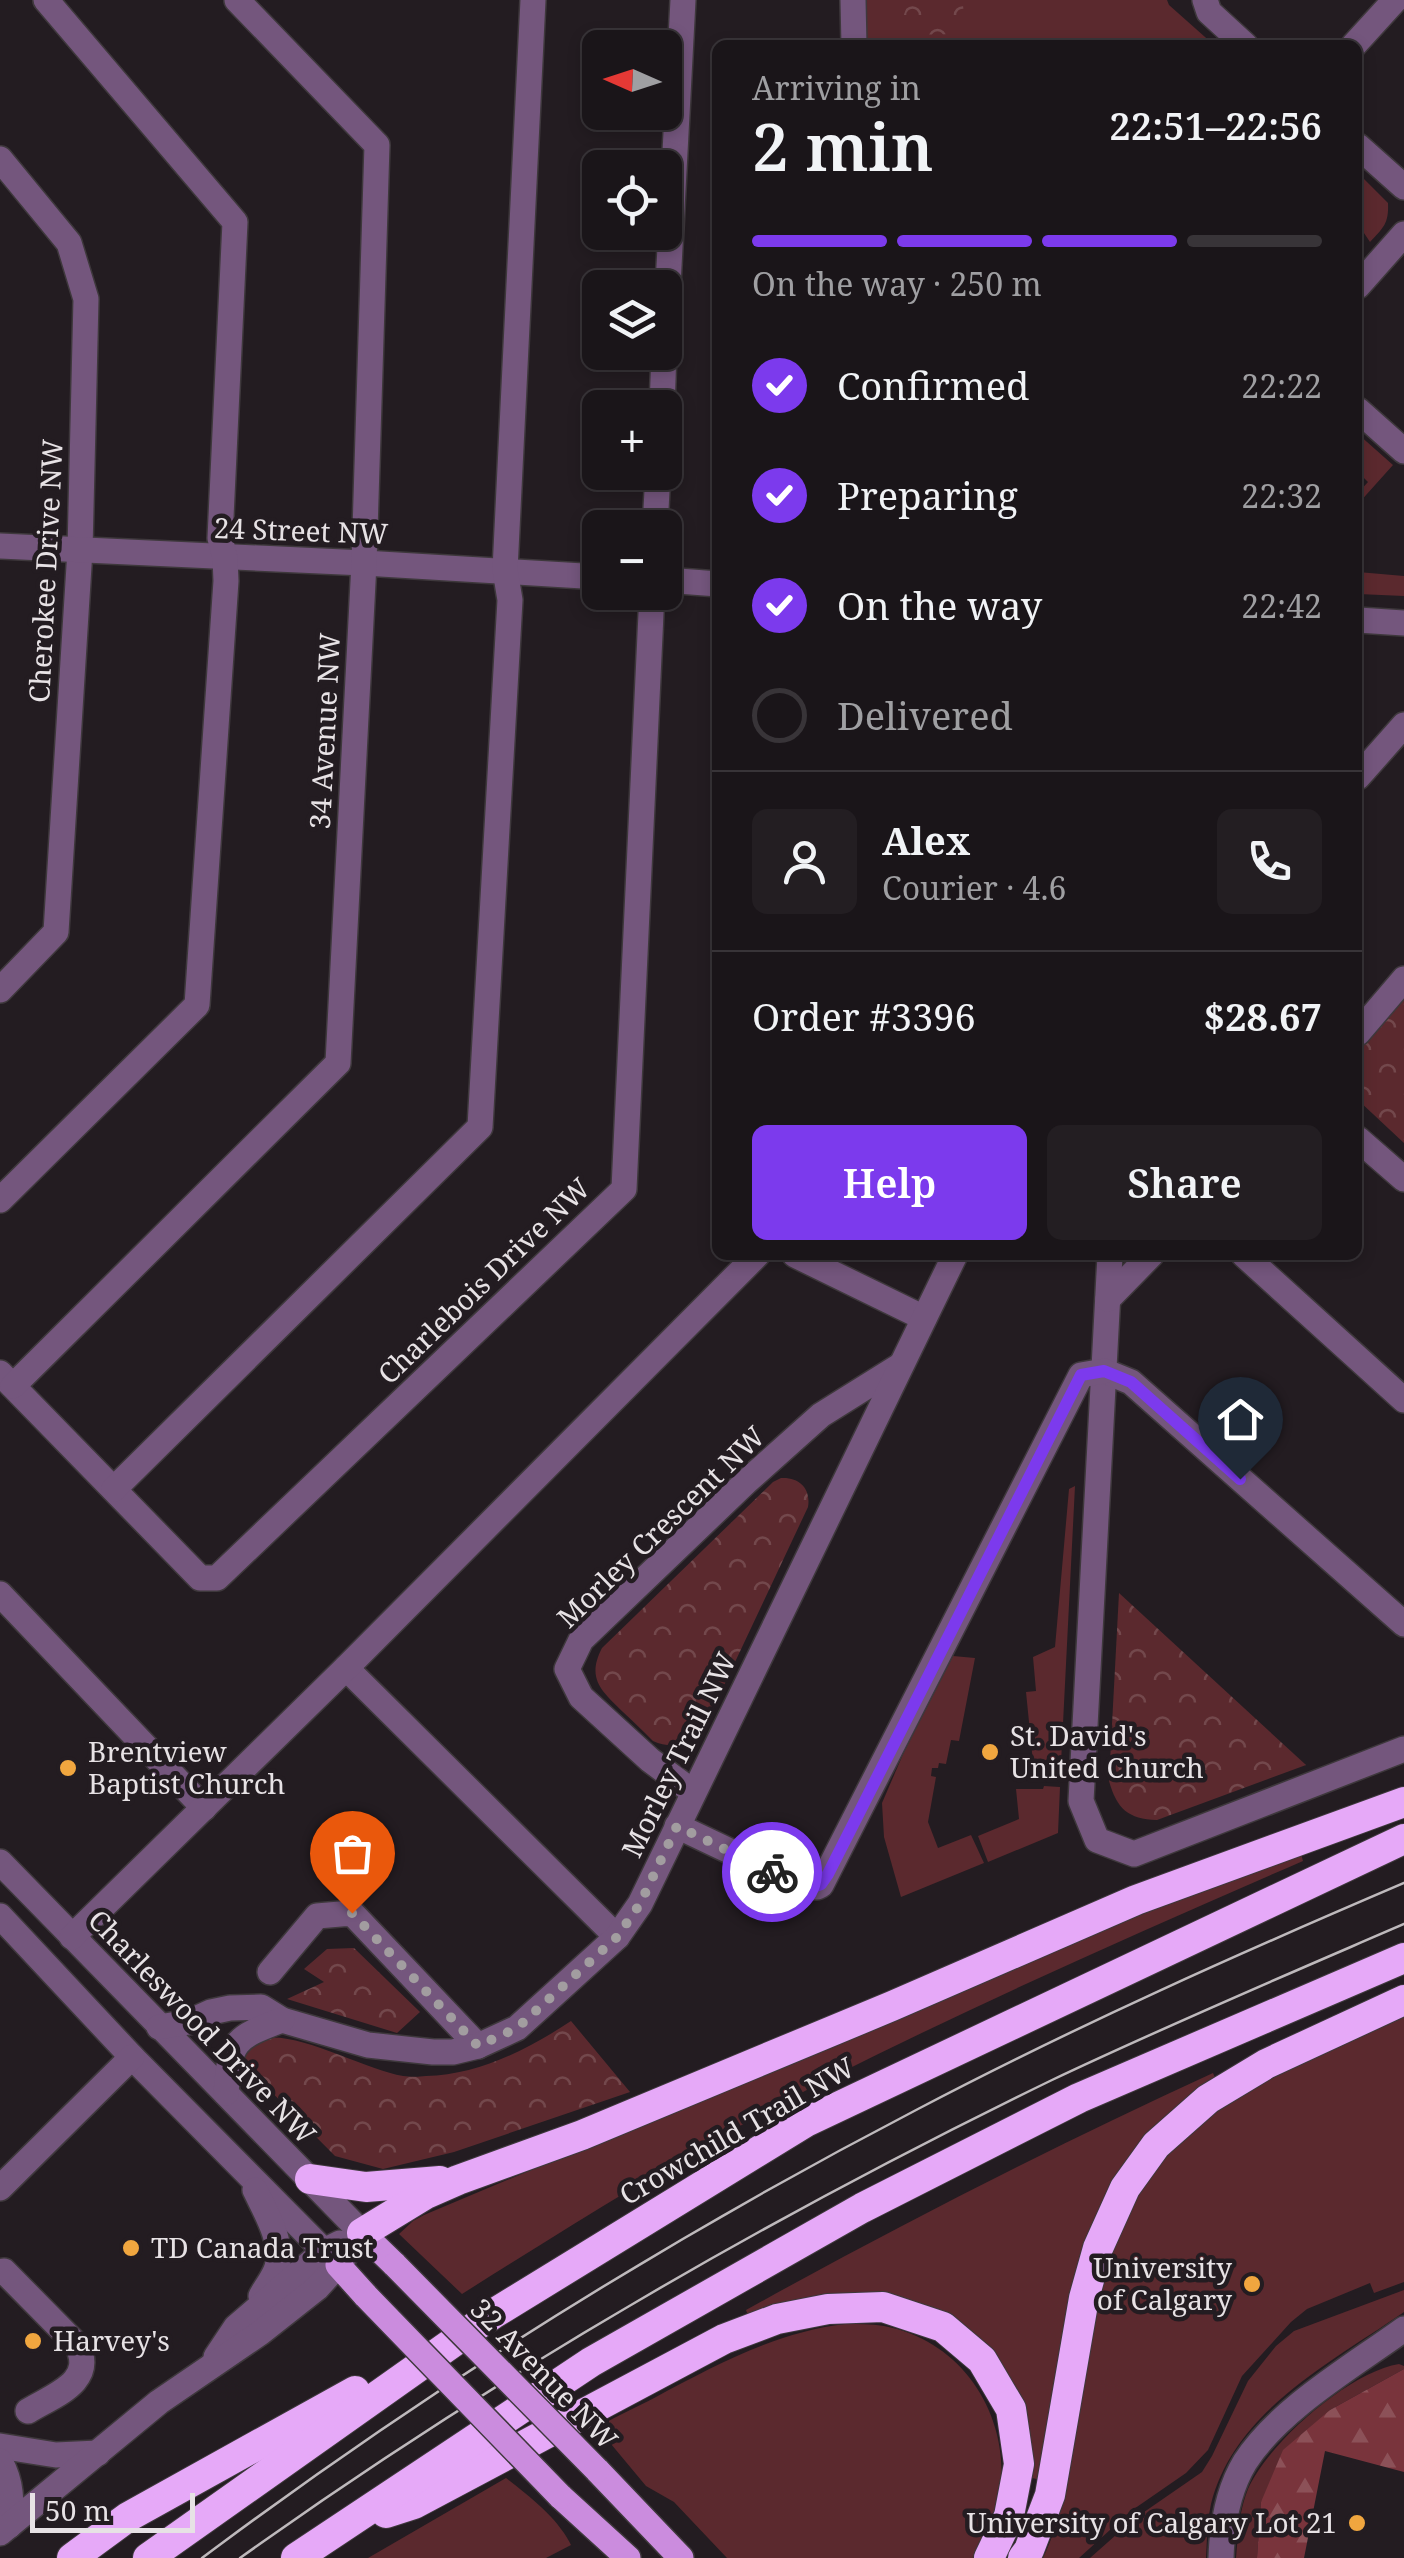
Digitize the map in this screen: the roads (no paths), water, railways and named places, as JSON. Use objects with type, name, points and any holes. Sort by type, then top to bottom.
[{"type":"highway","points":[[362,2232],[458,2180],[582,2135],[1136,1900],[1404,1802]]},
{"type":"highway","name":"Crowchild Trail NW","points":[[148,2558],[493,2314],[806,2122],[1404,1839]]},
{"type":"highway","points":[[296,2558],[590,2362],[862,2208],[1079,2098],[1404,1958]]},
{"type":"highway","points":[[1023,2558],[1050,2495],[1084,2298],[1098,2248],[1125,2188],[1156,2145],[1208,2099],[1266,2064],[1404,2000]]},
{"type":"highway","points":[[310,2180],[366,2188],[458,2180]]},
{"type":"highway","points":[[345,2526],[414,2504],[724,2339],[777,2319],[828,2309],[883,2307],[943,2327],[982,2360],[1011,2410],[1019,2464],[1009,2516],[988,2558]]},
{"type":"highway","points":[[72,2558],[128,2517],[493,2314]]},
{"type":"main road","name":"32 Avenue NW","points":[[362,2232],[681,2558]]},
{"type":"main road","points":[[331,2258],[560,2496],[628,2558]]},
{"type":"street","points":[[0,1200],[198,1004],[226,582],[220,538],[235,222],[46,0]]},
{"type":"street","name":"34 Avenue NW","points":[[6,1380],[338,1063],[364,563],[377,146],[237,0]]},
{"type":"street","points":[[114,1490],[480,1127],[510,600],[505,570],[533,0]]},
{"type":"street","points":[[669,270],[683,0]]},
{"type":"street","points":[[854,0],[854,40]]},
{"type":"street","points":[[1205,0],[1208,12],[1239,40]]},
{"type":"street","points":[[1359,40],[1395,0]]},
{"type":"street","points":[[1362,150],[1404,187]]},
{"type":"street","name":"Cherokee Drive NW","points":[[0,159],[69,242],[86,299],[80,550],[56,932],[0,990]]},
{"type":"street","points":[[1362,281],[1404,234]]},
{"type":"street","points":[[1362,413],[1404,450]]},
{"type":"street","name":"24 Street NW","points":[[0,546],[582,575]]},
{"type":"street","points":[[682,581],[712,584]]},
{"type":"street","name":"Charlebois Drive NW","points":[[6,1380],[200,1578],[217,1578],[624,1189],[651,610]]},
{"type":"street","points":[[1362,620],[1404,623]]},
{"type":"street","points":[[1362,772],[1404,725]]},
{"type":"street","points":[[1362,1028],[1404,980]]},
{"type":"street","points":[[1362,1142],[1404,1179]]},
{"type":"street","points":[[72,1937],[752,1260]]},
{"type":"street","points":[[805,1260],[924,1318]]},
{"type":"street","name":"Morley Trail NW","points":[[159,2026],[189,2022],[230,2008],[261,2007],[282,2020],[368,2045],[453,2052],[478,2046],[517,2028],[617,1937],[640,1904],[953,1260]]},
{"type":"street","points":[[1110,1260],[1081,1802],[1097,1840],[1134,1854],[1404,1749]]},
{"type":"street","points":[[1108,1300],[1146,1260]]},
{"type":"street","points":[[1250,1260],[1404,1400]]},
{"type":"street","name":"Morley Crescent NW","points":[[693,1792],[650,1760],[580,1697],[567,1669],[582,1640],[746,1482],[822,1415],[901,1365]]},
{"type":"street","points":[[677,1826],[803,1886],[821,1884],[1081,1375],[1104,1371],[1131,1382],[1404,1624]]},
{"type":"street","points":[[0,1594],[204,1808]]},
{"type":"street","points":[[346,1668],[617,1937]]},
{"type":"street","name":"Charleswood Drive NW","points":[[0,1862],[362,2232]]},
{"type":"street","points":[[270,1972],[317,1916],[352,1913],[478,2046]]},
{"type":"street","points":[[0,1916],[132,2057],[331,2258]]},
{"type":"street","points":[[226,2093],[228,2061],[237,2042],[282,2020]]},
{"type":"street","points":[[0,2188],[132,2057]]},
{"type":"street","points":[[246,2172],[270,2221],[278,2248],[277,2266],[253,2311]]},
{"type":"street","points":[[209,2368],[236,2327],[253,2311],[362,2232]]},
{"type":"street","points":[[5,2530],[160,2402],[317,2288],[331,2258]]},
{"type":"street","points":[[4,2270],[77,2345],[84,2358],[78,2378],[28,2412]]},
{"type":"street","points":[[1221,2558],[1234,2486],[1258,2445],[1292,2410],[1404,2329]]},
{"type":"street","points":[[0,2446],[56,2455],[98,2453]]},
{"type":"street","points":[[0,2461],[10,2480],[12,2498],[5,2530]]},
{"type":"tram line","points":[[202,2558],[462,2376],[732,2210],[1038,2049],[1220,1963],[1404,1883]]},
{"type":"tram line","points":[[240,2558],[435,2426],[738,2243],[1052,2080],[1404,1924]]},
{"type":"place","name":"St. David's United Church","points":[[990,1752]]},
{"type":"place","name":"Brentview Baptist Church","points":[[68,1768]]},
{"type":"place","name":"TD Canada Trust","points":[[131,2248]]},
{"type":"place","name":"University of Calgary","points":[[1252,2284]]},
{"type":"place","name":"Harvey's","points":[[33,2341]]},
{"type":"place","name":"University of Calgary Lot 21","points":[[1357,2523]]}]
